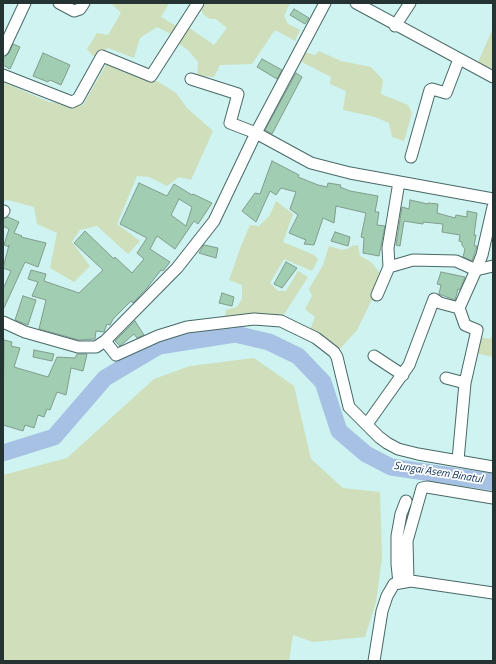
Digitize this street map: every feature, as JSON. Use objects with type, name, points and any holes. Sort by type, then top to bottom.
[{"type":"street","points":[[3,50],[25,3]]},
{"type":"street","points":[[60,3],[74,11],[80,8],[84,3]]},
{"type":"street","points":[[3,75],[72,102],[78,99],[102,56],[151,76],[198,3]]},
{"type":"street","points":[[3,322],[25,332],[78,347],[96,347],[105,341],[177,268],[214,221],[256,133],[325,3]]},
{"type":"street","points":[[356,3],[395,26],[493,77]]},
{"type":"street","points":[[395,26],[410,3]]},
{"type":"street","points":[[411,157],[430,90],[446,93],[459,59]]},
{"type":"street","points":[[191,79],[238,94],[230,122],[256,133],[312,163],[350,173],[493,199]]},
{"type":"street","points":[[377,295],[389,267],[388,248],[399,182]]},
{"type":"street","points":[[458,460],[465,383],[477,330],[465,324],[460,308],[479,263],[493,207]]},
{"type":"street","points":[[389,267],[413,260],[456,261],[493,266]]},
{"type":"street","points":[[367,424],[403,375],[418,342],[434,299],[436,302],[460,308]]},
{"type":"street","points":[[105,341],[116,355],[158,336],[187,327],[254,319],[281,321],[316,338],[334,352],[344,385],[346,402],[379,437],[398,449],[493,467]]},
{"type":"street","points":[[374,356],[403,375]]},
{"type":"street","points":[[446,378],[465,383]]},
{"type":"street","points":[[410,582],[407,541],[422,488],[426,486],[493,498]]},
{"type":"street","points":[[406,501],[401,514],[397,536],[397,564],[410,582]]},
{"type":"street","points":[[374,661],[382,611],[387,596],[394,584],[410,582],[493,592]]},
{"type":"green space","points":[[111,3],[169,3],[161,17],[178,27],[173,35],[157,27],[140,38],[134,58],[108,48],[98,56],[93,56],[87,49],[97,33],[108,35],[121,13]]},
{"type":"green space","points":[[206,3],[290,3],[284,16],[288,24],[300,30],[295,41],[275,30],[252,64],[220,65],[214,77],[197,76],[198,62],[188,50],[178,43],[188,27],[214,45],[227,28],[216,19],[210,19],[204,15],[201,10]]},
{"type":"green space","points":[[493,28],[493,69],[479,65],[479,60]]},
{"type":"green space","points":[[319,51],[341,61],[371,67],[383,80],[381,94],[408,105],[412,113],[404,141],[392,137],[389,123],[375,117],[343,110],[346,91],[330,84],[331,77],[300,61],[304,52],[315,55]]},
{"type":"green space","points":[[108,61],[144,78],[157,81],[176,93],[187,108],[213,131],[191,180],[179,177],[167,186],[149,177],[137,176],[117,224],[140,241],[128,254],[97,226],[80,230],[72,242],[90,266],[74,282],[50,268],[57,233],[37,224],[34,207],[8,200],[3,201],[3,82],[49,102],[83,105]]},
{"type":"green space","points":[[276,201],[293,214],[283,242],[314,255],[318,259],[312,271],[284,259],[270,283],[278,291],[286,291],[298,271],[308,277],[281,319],[255,316],[225,317],[226,310],[237,307],[242,299],[242,285],[229,280],[250,225],[259,226],[270,215]]},
{"type":"green space","points":[[358,245],[360,256],[371,262],[380,273],[381,281],[357,330],[338,351],[310,330],[315,317],[305,309],[312,296],[309,289],[323,265],[329,246],[342,250]]},
{"type":"green space","points":[[493,335],[493,357],[476,353],[479,337],[490,339]]},
{"type":"green space","points":[[254,358],[294,386],[311,459],[343,488],[380,492],[382,558],[376,602],[365,637],[313,642],[293,635],[289,661],[3,661],[3,475],[67,458],[154,379],[190,366]]},
{"type":"building","points":[[294,9],[309,18],[305,24],[290,15]]},
{"type":"building","points":[[13,44],[20,47],[10,69],[3,65],[3,58],[9,53]]},
{"type":"building","points":[[43,53],[70,65],[61,85],[50,80],[48,82],[33,76]]},
{"type":"building","points":[[262,59],[282,70],[277,79],[257,67]]},
{"type":"building","points":[[296,73],[302,77],[272,134],[265,130]]},
{"type":"building","points":[[272,161],[299,175],[298,177],[318,185],[327,187],[328,183],[341,185],[340,187],[350,191],[378,196],[375,212],[379,212],[377,225],[385,226],[379,256],[363,253],[364,238],[361,237],[366,213],[336,206],[334,223],[323,218],[314,245],[304,244],[306,240],[289,233],[298,215],[290,209],[296,192],[281,188],[276,195],[270,191],[256,222],[242,211],[255,193],[260,194]]},
{"type":"building","points":[[139,183],[167,196],[174,184],[192,195],[193,194],[212,203],[198,224],[194,221],[175,249],[157,236],[150,249],[170,262],[163,271],[161,270],[133,303],[131,301],[113,319],[110,325],[107,324],[104,332],[96,331],[95,339],[79,340],[39,329],[46,300],[32,296],[38,282],[28,279],[31,270],[46,274],[44,281],[79,293],[103,270],[74,243],[85,231],[114,259],[115,257],[132,273],[144,259],[137,253],[147,238],[120,224]],"holes":[[[179,199],[192,207],[186,226],[171,215]]]},
{"type":"building","points":[[410,200],[428,204],[438,204],[437,213],[455,218],[456,215],[467,217],[467,211],[477,213],[474,246],[477,246],[472,261],[463,257],[465,249],[462,242],[459,241],[460,235],[442,232],[443,224],[423,222],[423,224],[404,221],[400,246],[396,245],[402,207],[409,209]]},
{"type":"building","points":[[8,217],[19,222],[14,233],[22,236],[21,237],[46,243],[38,267],[25,262],[3,310],[3,289],[11,271],[3,268],[9,247],[4,245],[9,229],[3,226],[3,219]]},
{"type":"building","points":[[335,232],[350,237],[348,246],[331,241]]},
{"type":"building","points":[[204,245],[218,248],[216,258],[199,253]]},
{"type":"building","points":[[286,262],[297,268],[282,288],[274,284]]},
{"type":"building","points":[[441,272],[465,277],[460,290],[458,289],[455,300],[439,294],[441,285],[437,284]]},
{"type":"building","points":[[222,293],[234,297],[232,306],[219,303]]},
{"type":"building","points":[[23,296],[36,300],[28,325],[15,320]]},
{"type":"building","points":[[135,321],[144,335],[137,338],[134,334],[120,346],[115,341]]},
{"type":"building","points":[[4,340],[12,342],[11,346],[20,348],[14,367],[48,377],[57,357],[75,358],[77,354],[87,354],[83,371],[71,368],[66,395],[57,392],[50,410],[47,409],[44,417],[38,415],[34,428],[25,425],[23,431],[3,425]]},
{"type":"building","points":[[34,350],[54,354],[52,361],[33,357]]},
{"type":"waterway","name":"Sungai Asem Binatul","points":[[3,453],[54,437],[105,378],[159,346],[235,334],[269,342],[298,356],[323,382],[339,431],[366,454],[391,467],[493,482]]}]
